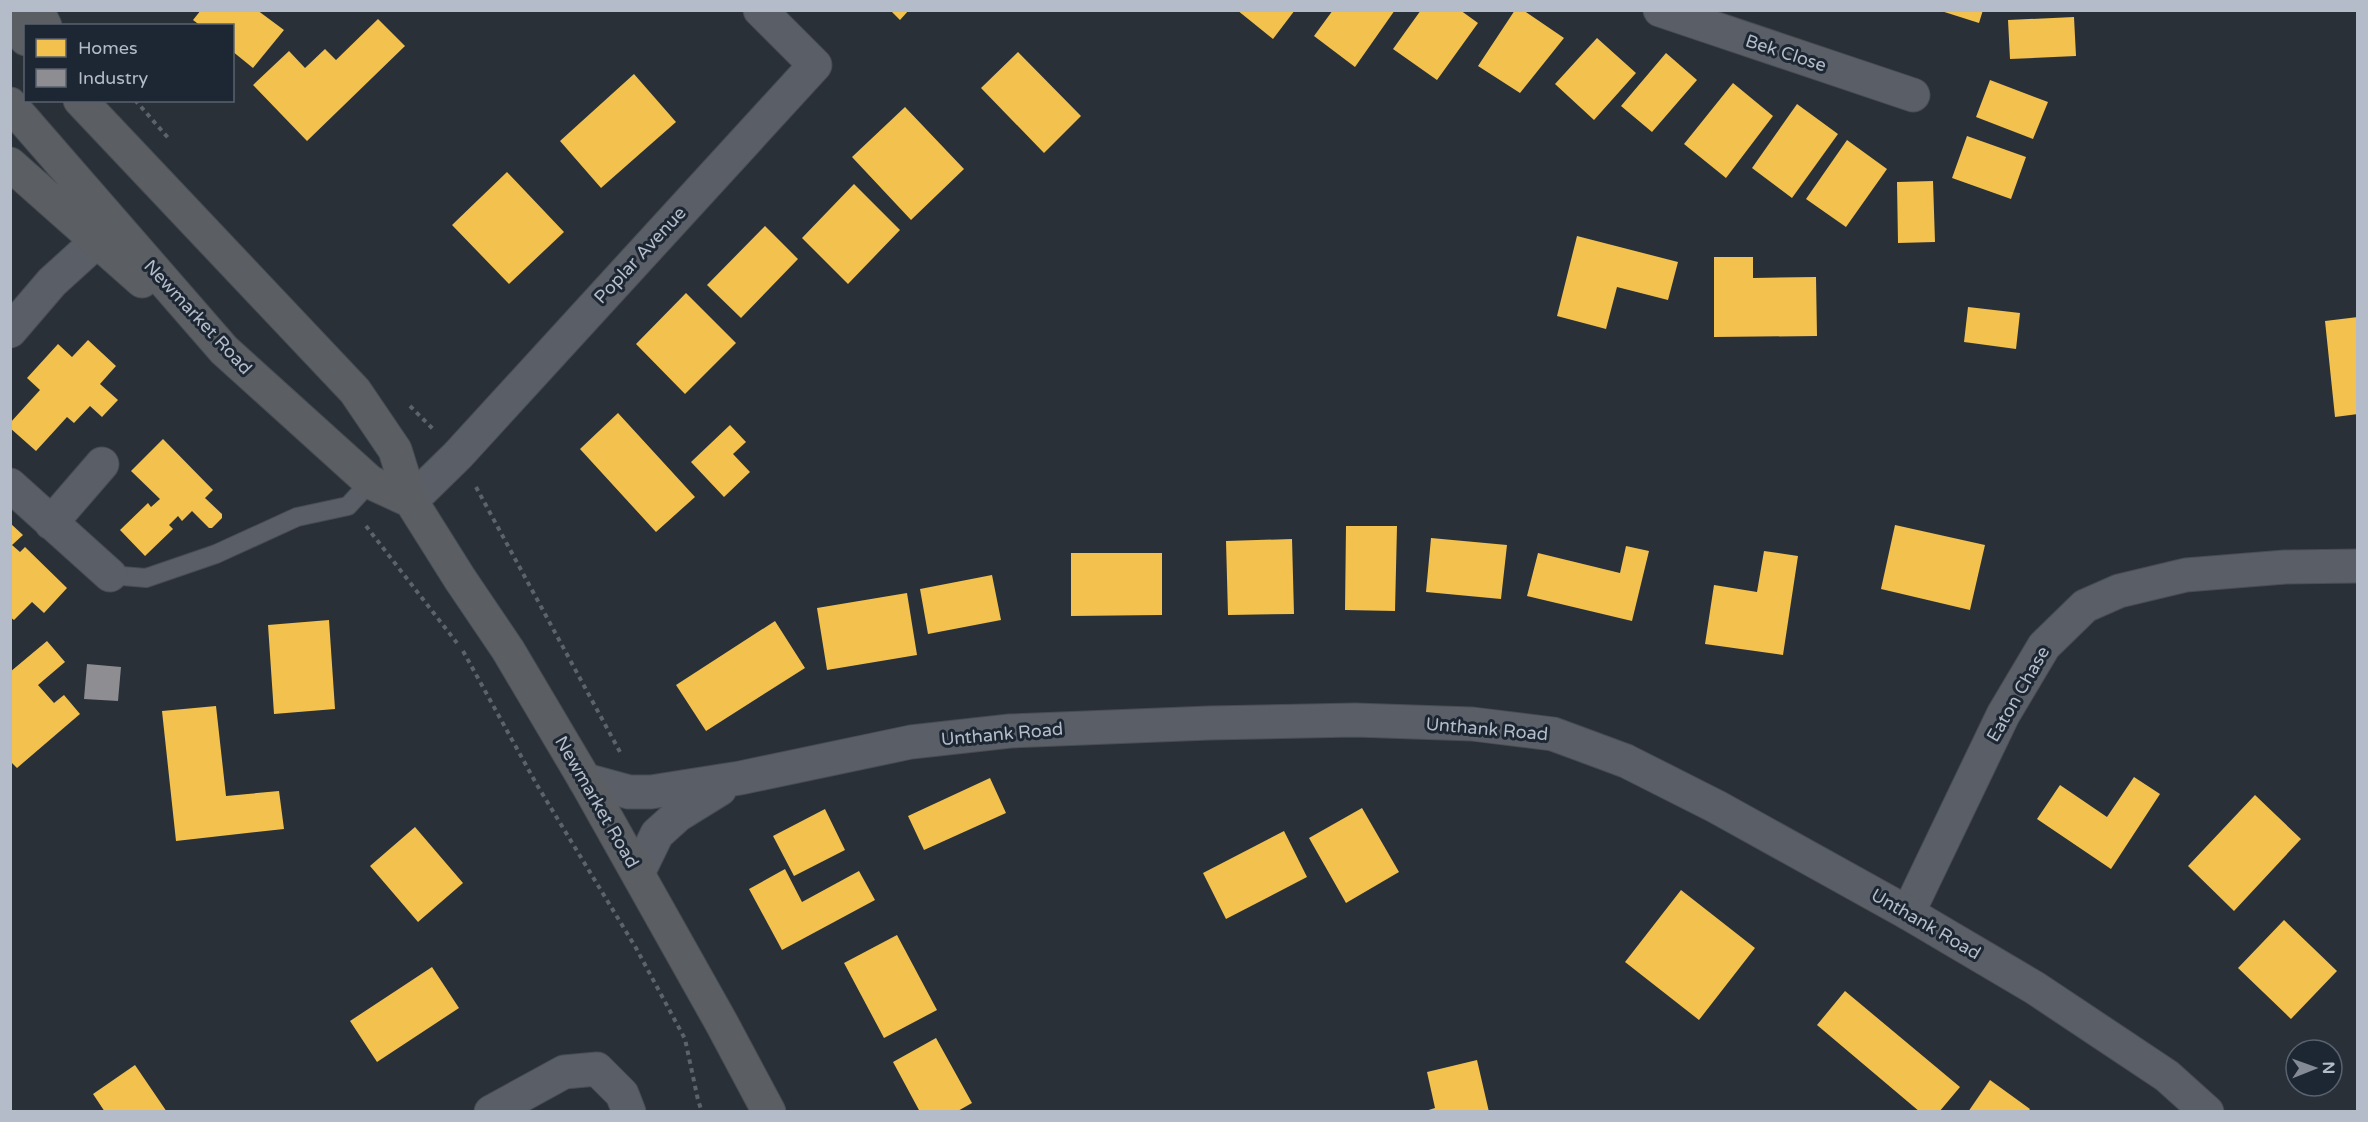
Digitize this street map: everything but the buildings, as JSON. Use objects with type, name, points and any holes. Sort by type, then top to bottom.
[{"type":"highway","points":[[37,10],[44,24]]},
{"type":"highway","points":[[10,21],[24,37]]},
{"type":"highway","name":"Newmarket Road","points":[[82,102],[355,391],[395,450],[411,501],[508,650],[585,780],[769,1112]]},
{"type":"highway","name":"Newmarket Road","points":[[10,104],[224,350],[370,482],[411,501]]},
{"type":"highway","points":[[10,164],[96,242],[224,350]]},
{"type":"street","name":"Poplar Avenue","points":[[411,501],[458,455],[815,65],[760,10]]},
{"type":"street","name":"Bek Close","points":[[1660,10],[1913,94]]},
{"type":"street","points":[[10,331],[52,282],[96,242]]},
{"type":"street","points":[[51,523],[102,464]]},
{"type":"street","points":[[10,485],[110,575]]},
{"type":"street","name":"Eaton Chase","points":[[1908,913],[2003,715],[2044,646],[2085,606],[2119,591],[2186,575],[2285,567],[2358,567]]},
{"type":"street","name":"Unthank Road","points":[[585,780],[629,792],[662,790],[740,778],[911,742],[1010,731],[1354,720],[1472,724],[1552,734],[1626,761],[1727,812],[1908,913],[2035,988],[2167,1076],[2207,1112]]},
{"type":"street","name":"Unthank Road","points":[[638,873],[657,834],[678,814],[740,778]]},
{"type":"street","points":[[491,1112],[564,1072],[597,1070],[622,1094],[629,1112]]},
{"type":"lane","points":[[110,575],[147,578],[216,554],[297,517],[348,506],[370,482]]},
{"type":"path","points":[[409,405],[458,455],[614,742],[634,771],[662,790]]},
{"type":"path","points":[[348,506],[369,529],[462,649],[537,785],[636,948],[685,1039],[702,1112]]}]
